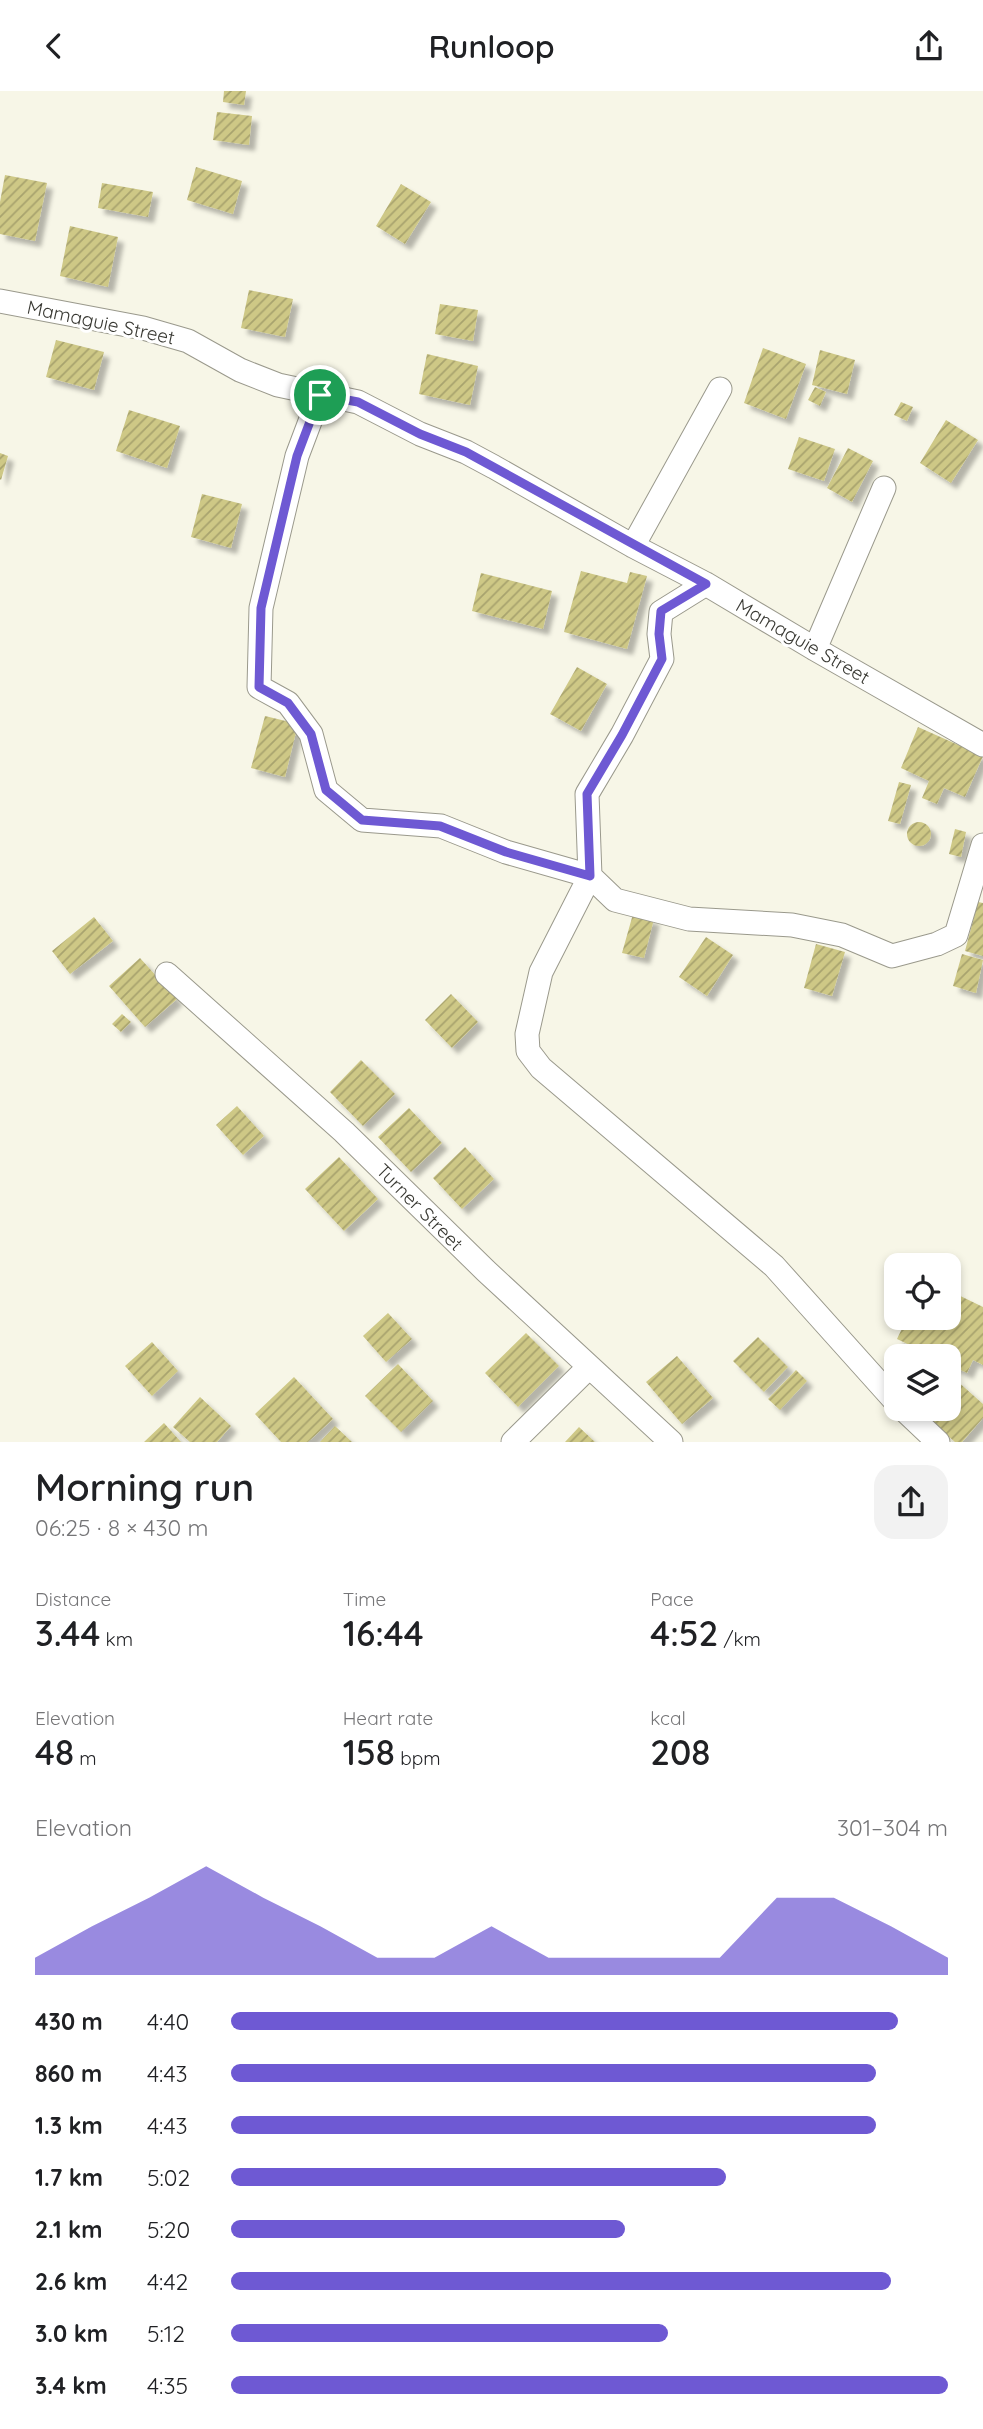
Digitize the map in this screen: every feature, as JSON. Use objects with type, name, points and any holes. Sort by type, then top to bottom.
[{"type":"street","name":"Mamaguie Street","points":[[0,301],[143,328],[188,341],[240,370],[278,385],[358,402],[420,434],[466,452],[706,584],[983,745]]},
{"type":"street","points":[[633,546],[720,389]]},
{"type":"street","points":[[320,395],[297,456],[261,608],[259,687],[288,703],[311,734],[326,790],[362,820],[440,826],[506,852],[590,876],[615,900],[689,919],[792,925],[842,935],[892,956],[937,944],[956,935],[983,845]]},
{"type":"street","points":[[815,649],[884,488]]},
{"type":"street","points":[[706,584],[661,611],[659,634],[662,659],[587,794],[590,876],[541,972],[527,1034],[528,1051],[541,1068],[774,1266],[884,1389]]},
{"type":"street","name":"Turner Street","points":[[167,974],[344,1132],[485,1272],[671,1442]]},
{"type":"street","points":[[513,1442],[589,1367]]},
{"type":"street","points":[[916,1421],[938,1442]]},
{"type":"building","points":[[224,91],[246,91],[244,105],[223,102]]},
{"type":"building","points":[[217,112],[252,116],[249,145],[213,140]]},
{"type":"building","points":[[196,167],[242,181],[233,214],[187,200]]},
{"type":"building","points":[[5,175],[47,183],[35,241],[0,234],[0,202]]},
{"type":"building","points":[[102,183],[153,192],[148,217],[98,208]]},
{"type":"building","points":[[401,184],[431,202],[405,244],[376,226]]},
{"type":"building","points":[[70,226],[118,237],[108,287],[60,276]]},
{"type":"building","points":[[249,290],[293,299],[285,337],[241,328]]},
{"type":"building","points":[[440,304],[478,310],[473,341],[435,334]]},
{"type":"building","points":[[56,340],[104,352],[94,390],[46,377]]},
{"type":"building","points":[[763,348],[806,364],[786,419],[744,403]]},
{"type":"building","points":[[820,350],[855,360],[847,394],[812,385]]},
{"type":"building","points":[[427,354],[478,366],[470,405],[419,394]]},
{"type":"building","points":[[815,387],[826,392],[820,406],[808,400]]},
{"type":"building","points":[[901,402],[913,407],[907,421],[894,415]]},
{"type":"building","points":[[129,410],[180,426],[167,468],[116,451]]},
{"type":"building","points":[[946,420],[978,440],[951,483],[920,463]]},
{"type":"building","points":[[799,437],[835,449],[824,481],[788,469]]},
{"type":"building","points":[[848,448],[873,461],[852,502],[827,488]]},
{"type":"building","points":[[0,453],[8,456],[1,480],[0,479]]},
{"type":"building","points":[[202,494],[242,504],[231,548],[191,537]]},
{"type":"building","points":[[581,571],[627,583],[630,572],[647,576],[627,649],[564,632]]},
{"type":"building","points":[[481,573],[552,591],[543,629],[472,611]]},
{"type":"building","points":[[577,667],[607,684],[581,731],[550,714]]},
{"type":"building","points":[[265,716],[298,724],[285,777],[251,768]]},
{"type":"building","points":[[918,727],[983,756],[965,797],[944,788],[937,804],[922,798],[929,781],[901,768]]},
{"type":"building","points":[[899,782],[911,785],[900,824],[888,821]]},
{"type":"building","points":[[919,822],[927,826],[931,834],[927,842],[919,846],[911,842],[907,834],[911,826]]},
{"type":"building","points":[[955,829],[966,832],[961,857],[949,854]]},
{"type":"building","points":[[978,902],[983,903],[983,956],[965,951]]},
{"type":"building","points":[[633,914],[654,919],[644,958],[622,953]]},
{"type":"building","points":[[94,917],[113,941],[70,974],[52,951]]},
{"type":"building","points":[[706,937],[733,955],[707,996],[679,977]]},
{"type":"building","points":[[816,944],[845,952],[832,996],[804,988]]},
{"type":"building","points":[[962,954],[983,960],[976,993],[953,986]]},
{"type":"building","points":[[140,958],[177,999],[145,1027],[109,986]]},
{"type":"building","points":[[451,994],[478,1022],[452,1048],[425,1020]]},
{"type":"building","points":[[122,1014],[131,1022],[121,1032],[112,1024]]},
{"type":"building","points":[[361,1060],[395,1094],[363,1126],[330,1092]]},
{"type":"building","points":[[237,1106],[264,1136],[243,1155],[216,1125]]},
{"type":"building","points":[[409,1108],[442,1143],[411,1172],[378,1137]]},
{"type":"building","points":[[465,1147],[494,1179],[462,1209],[433,1178]]},
{"type":"building","points":[[339,1157],[378,1199],[344,1231],[305,1189]]},
{"type":"building","points":[[961,1296],[983,1307],[983,1365],[973,1360],[967,1373],[961,1370],[961,1344],[908,1344],[897,1339],[901,1330],[961,1330]]},
{"type":"building","points":[[388,1313],[412,1339],[386,1362],[363,1336]]},
{"type":"building","points":[[526,1333],[559,1366],[518,1407],[485,1373]]},
{"type":"building","points":[[758,1337],[788,1367],[764,1392],[733,1361]]},
{"type":"building","points":[[152,1342],[178,1371],[152,1396],[125,1366]]},
{"type":"building","points":[[677,1356],[713,1398],[682,1424],[646,1382]]},
{"type":"building","points":[[398,1364],[433,1401],[401,1432],[365,1396]]},
{"type":"building","points":[[796,1370],[807,1381],[780,1410],[768,1399]]},
{"type":"building","points":[[294,1377],[333,1419],[308,1442],[281,1442],[255,1414]]},
{"type":"building","points":[[961,1384],[983,1404],[983,1418],[962,1442],[955,1442],[931,1421],[961,1421]]},
{"type":"building","points":[[200,1397],[231,1426],[217,1442],[190,1442],[173,1427]]},
{"type":"building","points":[[164,1423],[181,1442],[144,1442]]},
{"type":"building","points":[[335,1426],[352,1442],[320,1442]]},
{"type":"building","points":[[579,1427],[595,1442],[565,1442]]},
{"type":"route","points":[[320,395],[358,402],[420,434],[466,452],[706,584],[661,611],[659,634],[662,659],[587,794],[590,876],[506,852],[440,826],[362,820],[326,790],[311,734],[288,703],[259,687],[261,608],[297,456],[320,395]]}]
